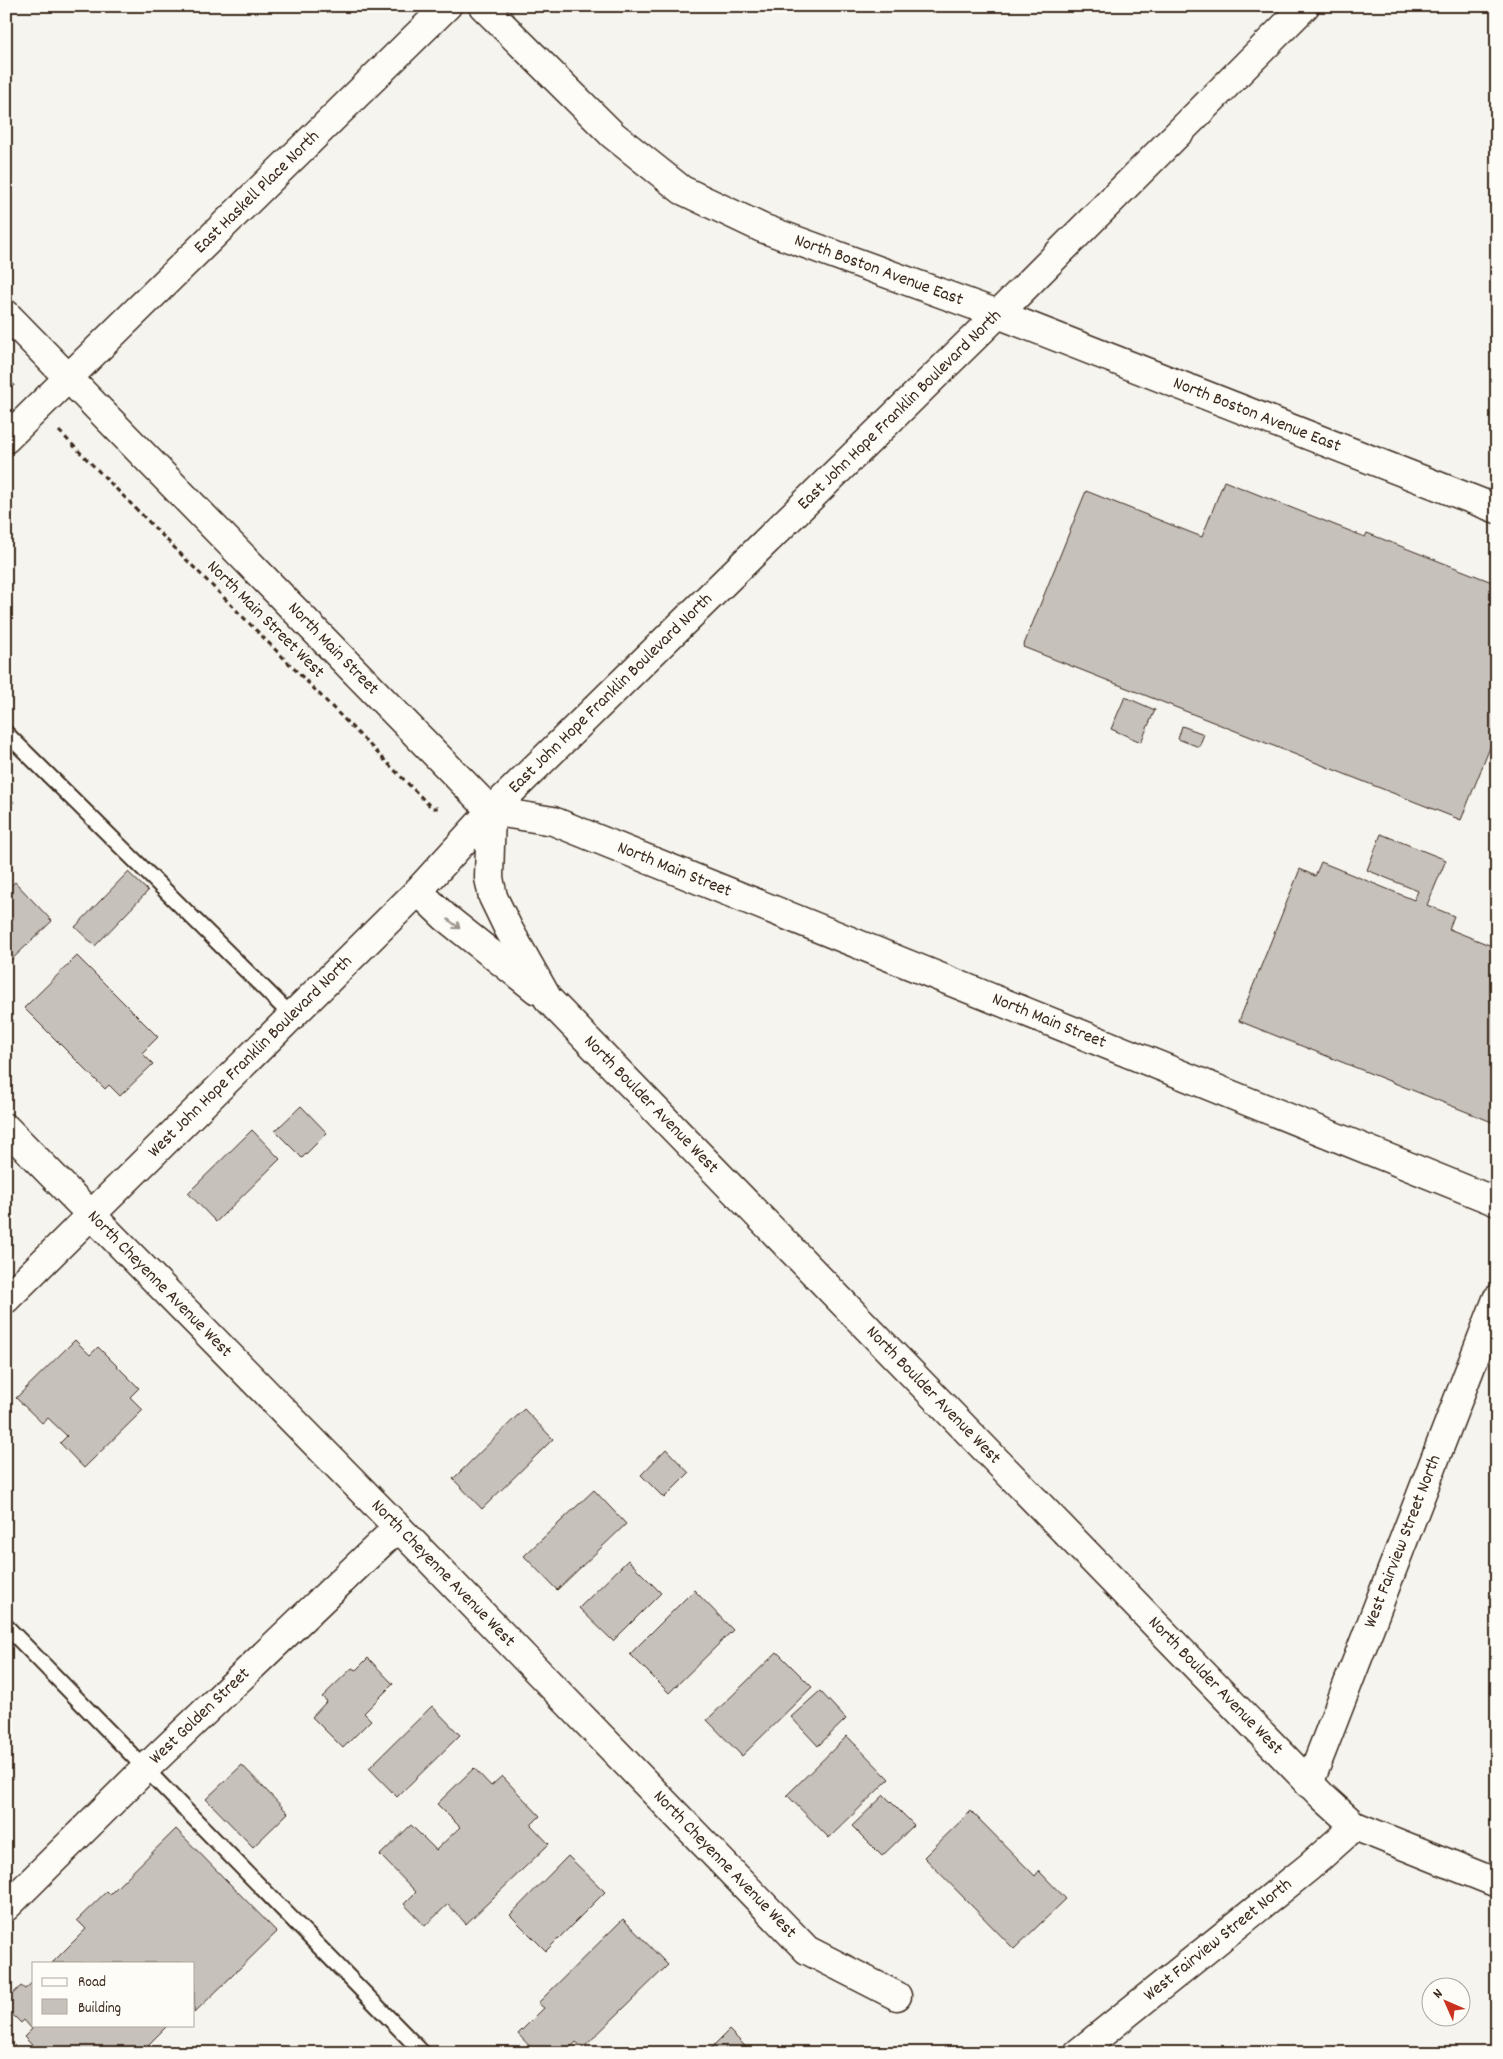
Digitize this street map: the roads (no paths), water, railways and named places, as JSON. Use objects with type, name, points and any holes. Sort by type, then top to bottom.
[{"type":"street","name":"East Haskell Place North","points":[[6,439],[447,6]]},
{"type":"street","name":"East John Hope Franklin Boulevard North","points":[[491,811],[998,314],[1305,6]]},
{"type":"street","name":"North Boston Avenue East","points":[[489,8],[613,135],[682,190],[762,228],[998,314],[1497,508]]},
{"type":"street","name":"North Main Street","points":[[6,314],[491,811],[554,821],[1497,1202]]},
{"type":"street","name":"West John Hope Franklin Boulevard North","points":[[6,1299],[418,891],[491,811]]},
{"type":"street","name":"North Boulder Avenue West","points":[[491,811],[489,878],[493,897],[508,928],[548,999],[1309,1784],[1356,1826],[1497,1883]]},
{"type":"street","points":[[418,891],[445,917],[548,999]]},
{"type":"street","name":"North Cheyenne Avenue West","points":[[6,1128],[398,1527],[807,1950],[896,1996]]},
{"type":"street","name":"West Fairview Street North","points":[[1309,1784],[1497,1299]]},
{"type":"street","name":"West Golden Street","points":[[6,1906],[146,1768],[398,1527]]},
{"type":"street","name":"West Fairview Street North","points":[[1078,2053],[1309,1867],[1356,1826]]},
{"type":"lane","points":[[6,733],[292,1016]]},
{"type":"lane","points":[[6,1626],[422,2053]]}]
